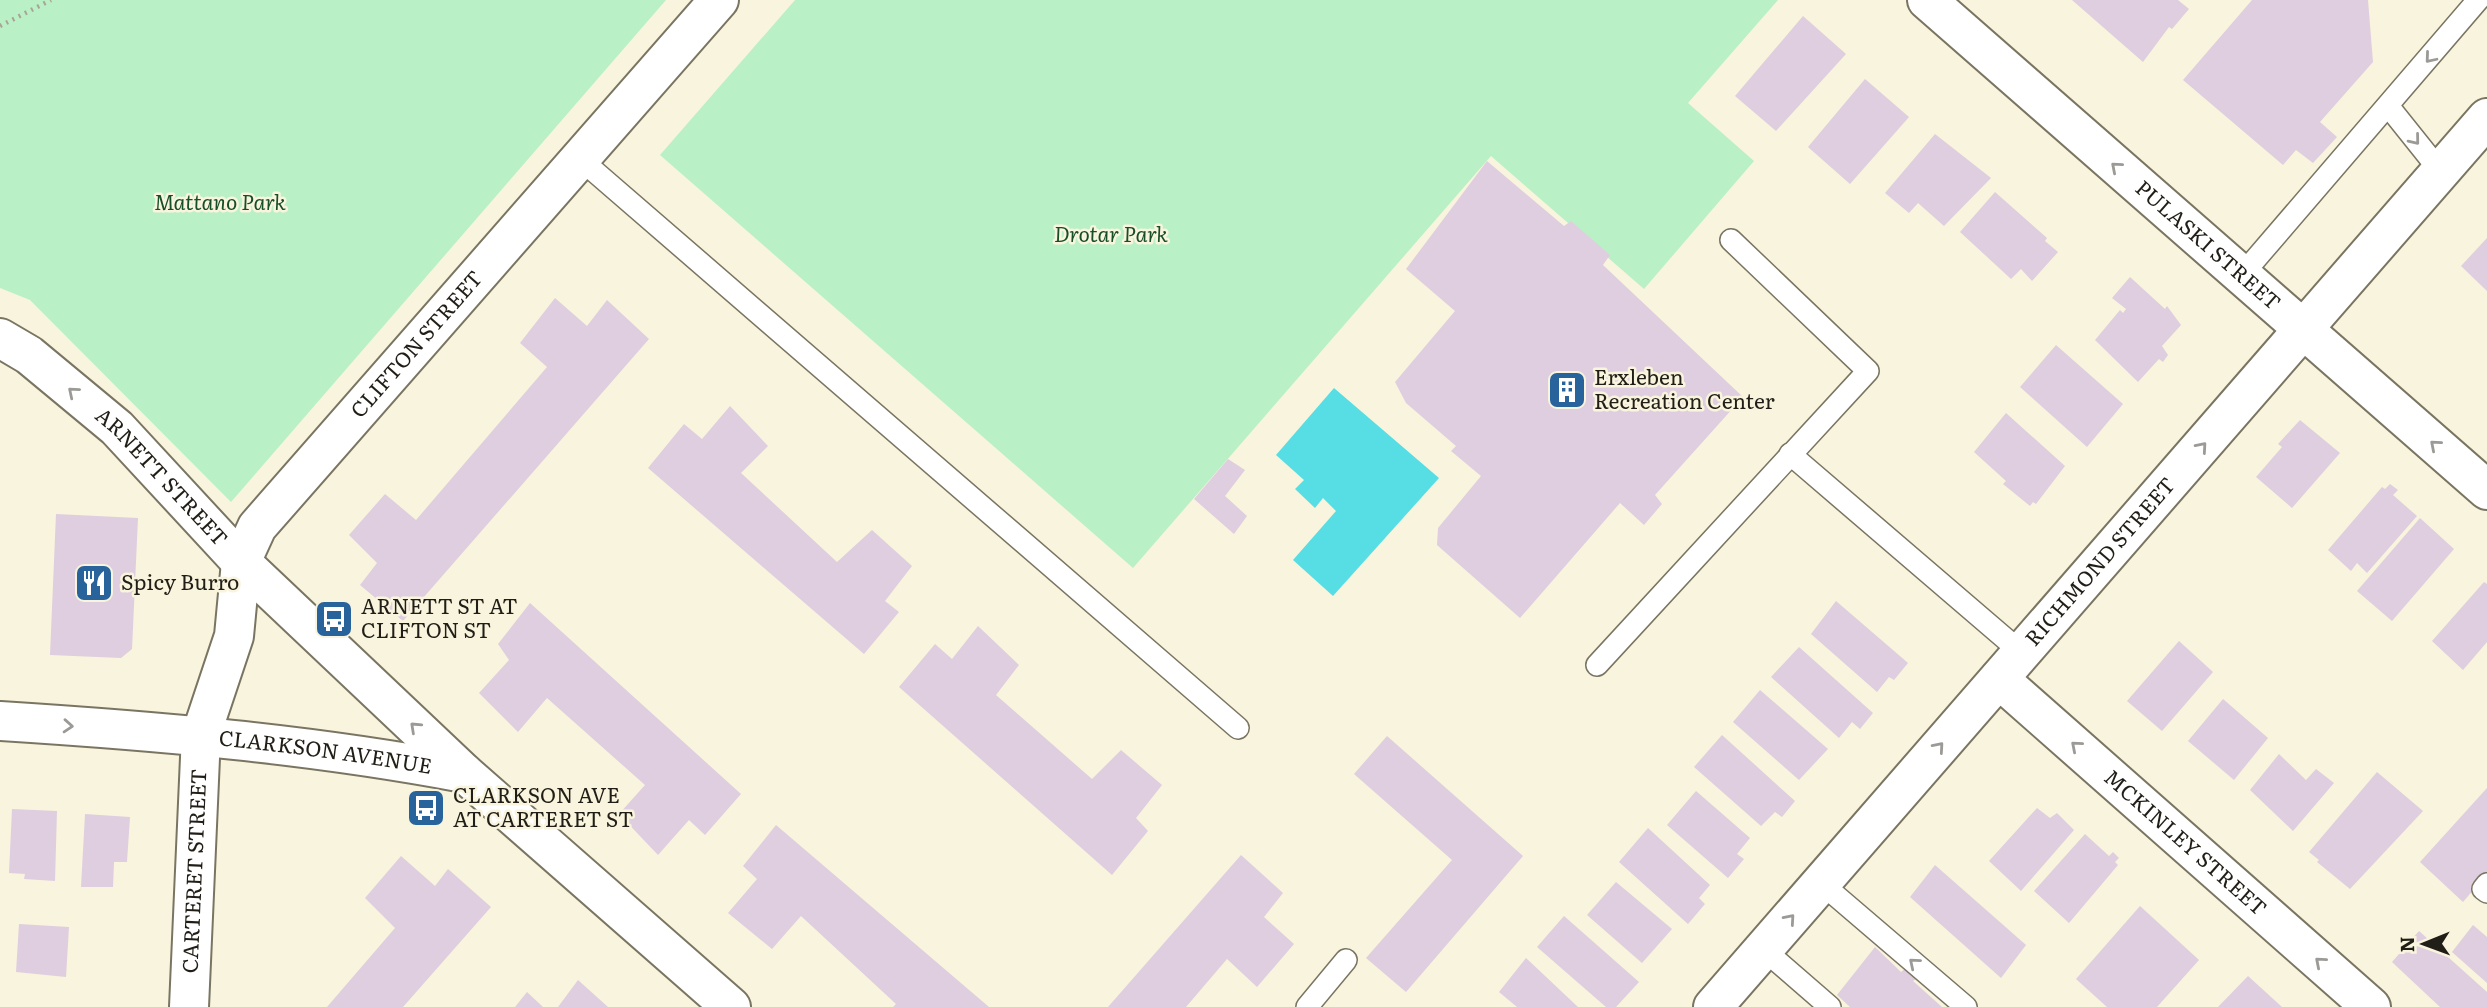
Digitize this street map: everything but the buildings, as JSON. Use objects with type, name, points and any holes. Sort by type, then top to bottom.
[{"type":"street","name":"CLIFTON STREET","points":[[201,734],[234,636],[241,562],[257,527],[719,0]]},
{"type":"street","name":"PULASKI STREET","points":[[1927,0],[2487,490]]},
{"type":"street","name":"RICHMOND STREET","points":[[1713,1007],[2487,118]]},
{"type":"street","name":"ARNETT STREET","points":[[0,338],[29,355],[117,428],[241,562],[464,774]]},
{"type":"street","name":"MCKINLEY STREET","points":[[2011,666],[2371,1007]]},
{"type":"street","name":"CLARKSON AVENUE","points":[[0,721],[201,734],[360,753],[464,774],[731,1007]]},
{"type":"street","name":"CARTERET STREET","points":[[188,1007],[201,734]]},
{"type":"lane","points":[[2241,276],[2389,107],[2473,3]]},
{"type":"lane","points":[[2389,107],[2441,172]]},
{"type":"lane","points":[[579,158],[1238,729]]},
{"type":"lane","points":[[1597,665],[1868,371],[1731,240]]},
{"type":"lane","points":[[1790,454],[2011,666]]},
{"type":"lane","points":[[1821,883],[1966,1007]]},
{"type":"lane","points":[[2487,884],[2483,889],[2487,892]]},
{"type":"lane","points":[[1763,949],[1830,1007]]},
{"type":"lane","points":[[1307,1007],[1346,960]]},
{"type":"path","points":[[0,26],[51,0]]},
{"type":"green space","name":"Mattano Park","points":[[0,0],[666,0],[231,502],[30,300],[0,288]]},
{"type":"green space","name":"Drotar Park","points":[[795,0],[1778,0],[1688,103],[1754,161],[1644,289],[1491,156],[1133,568],[660,155]]},
{"type":"water","points":[[1334,388],[1439,478],[1333,596],[1293,560],[1336,511],[1323,498],[1315,508],[1295,489],[1304,480],[1276,455]]},
{"type":"place","name":"Erxleben Recreation Center","points":[[1567,390]]},
{"type":"place","name":"Spicy Burro","points":[[94,583]]},
{"type":"place","name":"ARNETT ST AT CLIFTON ST","points":[[334,619]]},
{"type":"place","name":"CLARKSON AVE AT CARTERET ST","points":[[426,808]]}]
